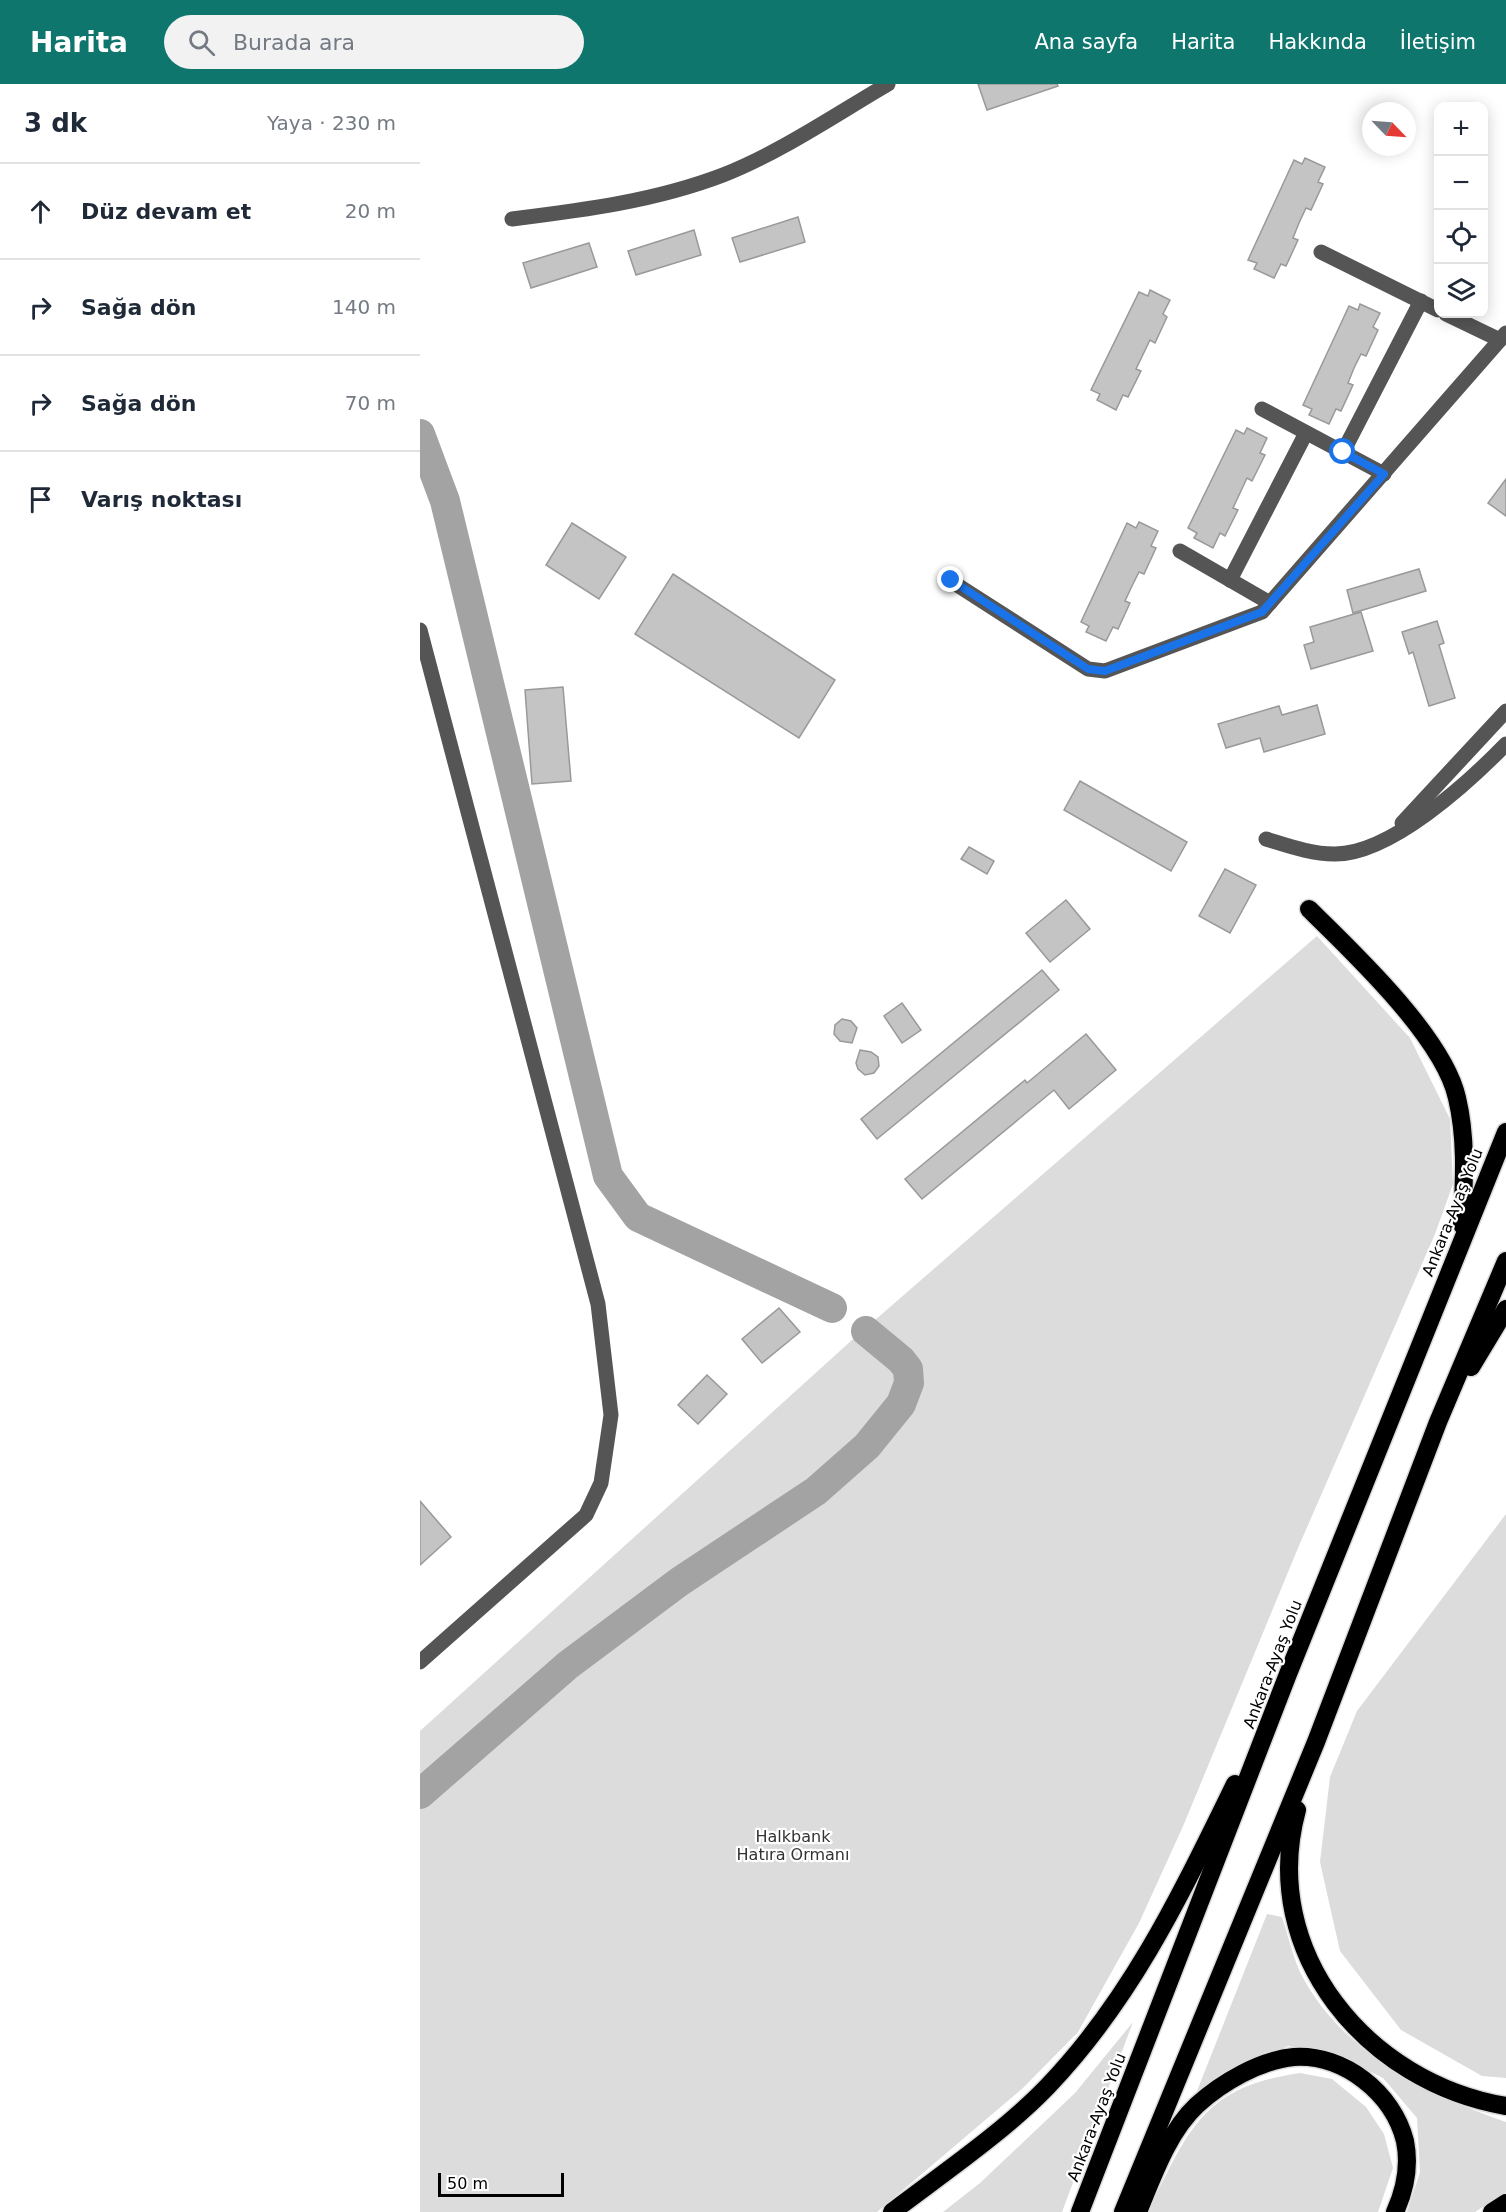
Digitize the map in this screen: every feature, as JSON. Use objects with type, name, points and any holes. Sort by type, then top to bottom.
[{"type":"highway","points":[[1309,909],[1370,968],[1443,1059],[1457,1095],[1465,1144],[1462,1237]]},
{"type":"highway","name":"Ankara-Ayaş Yolu","points":[[1080,2212],[1288,1674],[1506,1132]]},
{"type":"highway","points":[[1123,2212],[1316,1742],[1437,1422],[1506,1261]]},
{"type":"highway","points":[[1437,1422],[1506,1309]]},
{"type":"highway","points":[[892,2212],[981,2144],[1047,2087],[1132,1981],[1180,1894],[1288,1674]]},
{"type":"highway","points":[[1316,1742],[1292,1830],[1288,1870],[1292,1914],[1309,1960],[1330,1996],[1356,2030],[1394,2063],[1434,2085],[1481,2102],[1506,2106]]},
{"type":"highway","points":[[1138,2212],[1158,2163],[1179,2127],[1196,2106],[1219,2088],[1248,2072],[1293,2057],[1320,2059],[1348,2070],[1380,2094],[1395,2116],[1405,2142],[1407,2169],[1403,2194],[1395,2212]]},
{"type":"highway","points":[[1492,2212],[1506,2203]]},
{"type":"street","points":[[512,219],[621,205],[723,175],[794,139],[888,84]]},
{"type":"street","points":[[1321,252],[1434,308]]},
{"type":"street","points":[[1343,452],[1421,301]]},
{"type":"street","points":[[951,580],[1088,669],[1105,671],[1262,612],[1503,337],[1456,318]]},
{"type":"street","points":[[1262,410],[1384,474]]},
{"type":"street","points":[[1230,580],[1306,433]]},
{"type":"street","points":[[1180,551],[1270,603]]},
{"type":"street","points":[[420,630],[598,1304],[611,1415],[601,1483],[586,1515],[420,1662]]},
{"type":"street","points":[[1391,835],[1470,753],[1506,711]]},
{"type":"street","points":[[1266,839],[1312,853],[1336,855],[1359,849],[1425,816],[1478,773],[1506,744]]},
{"type":"green space","name":"Halkbank Hatıra Ormanı","points":[[1317,936],[1410,1038],[1450,1119],[1453,1184],[1435,1234],[1298,1548],[1184,1824],[1139,1923],[1078,2032],[1023,2088],[877,2212],[420,2212],[420,1731],[852,1340]]},
{"type":"green space","points":[[1506,1514],[1506,2078],[1482,2076],[1401,2030],[1340,1951],[1320,1862],[1330,1777],[1357,1711]]},
{"type":"green space","points":[[1267,1914],[1282,1917],[1301,1974],[1318,2002],[1339,2027],[1363,2048],[1417,2084],[1506,2122],[1506,2192],[1475,2212],[1407,2212],[1420,2172],[1417,2118],[1383,2078],[1335,2054],[1288,2046],[1244,2065],[1197,2091]]},
{"type":"green space","points":[[1133,2022],[1062,2212],[943,2212],[980,2183],[1075,2093]]},
{"type":"green space","points":[[1300,2073],[1332,2079],[1366,2107],[1384,2134],[1393,2168],[1378,2212],[1148,2212],[1175,2158],[1202,2117],[1219,2102],[1241,2089],[1267,2080]]},
{"type":"building","points":[[978,84],[1057,84],[1058,86],[987,110]]},
{"type":"building","points":[[1305,158],[1325,167],[1318,182],[1323,184],[1311,210],[1306,208],[1299,223],[1293,238],[1298,240],[1286,266],[1281,264],[1274,278],[1254,269],[1257,263],[1248,260],[1294,160],[1302,164]]},
{"type":"building","points":[[798,217],[805,242],[740,262],[732,238]]},
{"type":"building","points":[[694,230],[701,255],[636,275],[628,251]]},
{"type":"building","points":[[589,243],[597,267],[531,288],[523,263]]},
{"type":"building","points":[[1150,290],[1170,300],[1163,314],[1167,317],[1155,343],[1150,340],[1136,369],[1141,371],[1128,397],[1123,395],[1116,410],[1097,400],[1100,394],[1091,390],[1139,292],[1148,296]]},
{"type":"building","points":[[1360,304],[1380,313],[1373,327],[1378,330],[1366,356],[1361,354],[1354,368],[1348,383],[1353,385],[1341,411],[1336,409],[1329,424],[1309,415],[1312,409],[1303,405],[1349,306],[1358,310]]},
{"type":"building","points":[[1247,428],[1267,438],[1260,453],[1265,455],[1252,481],[1247,478],[1233,508],[1238,510],[1225,536],[1220,533],[1213,548],[1194,538],[1197,533],[1188,528],[1236,430],[1244,434]]},
{"type":"building","points":[[1506,479],[1506,516],[1488,503]]},
{"type":"building","points":[[1139,522],[1158,531],[1151,546],[1156,548],[1144,574],[1139,572],[1132,586],[1125,601],[1130,603],[1118,629],[1113,627],[1106,641],[1086,632],[1089,626],[1081,622],[1127,523],[1136,528]]},
{"type":"building","points":[[572,523],[626,557],[599,599],[546,565]]},
{"type":"building","points":[[1419,569],[1426,591],[1353,613],[1347,590]]},
{"type":"building","points":[[673,574],[835,680],[799,738],[635,634]]},
{"type":"building","points":[[1361,612],[1373,651],[1311,669],[1304,645],[1314,642],[1310,627]]},
{"type":"building","points":[[1437,621],[1444,643],[1439,645],[1455,698],[1429,706],[1413,652],[1409,654],[1402,632]]},
{"type":"building","points":[[563,687],[571,781],[532,784],[525,690]]},
{"type":"building","points":[[1317,705],[1325,734],[1264,752],[1260,738],[1226,748],[1218,724],[1279,706],[1282,715]]},
{"type":"building","points":[[1080,781],[1187,842],[1171,871],[1064,810]]},
{"type":"building","points":[[969,847],[994,861],[987,874],[961,859]]},
{"type":"building","points":[[1225,869],[1256,885],[1230,933],[1199,916]]},
{"type":"building","points":[[1066,900],[1090,929],[1050,962],[1026,933]]},
{"type":"building","points":[[1042,970],[1059,990],[877,1139],[861,1119]]},
{"type":"building","points":[[902,1003],[921,1030],[902,1043],[884,1016]]},
{"type":"building","points":[[842,1019],[851,1021],[857,1028],[852,1043],[840,1041],[834,1034],[835,1025]]},
{"type":"building","points":[[1086,1034],[1116,1070],[1069,1109],[1054,1090],[922,1199],[905,1179],[1025,1080],[1027,1083]]},
{"type":"building","points":[[860,1050],[871,1052],[878,1057],[879,1066],[874,1073],[865,1075],[858,1069],[856,1063]]},
{"type":"building","points":[[779,1308],[800,1332],[762,1363],[742,1339]]},
{"type":"building","points":[[707,1375],[727,1394],[698,1424],[678,1405]]},
{"type":"building","points":[[420,1501],[451,1537],[420,1565]]},
{"type":"waterway","points":[[420,434],[445,501],[608,1176],[638,1217],[832,1308]]},
{"type":"waterway","points":[[420,1794],[568,1665],[679,1582],[816,1491],[867,1446],[901,1404],[909,1383],[908,1369],[901,1360],[866,1331]]},
{"type":"route","points":[[951,580],[1088,669],[1105,671],[1262,612],[1384,474],[1343,452]]}]
